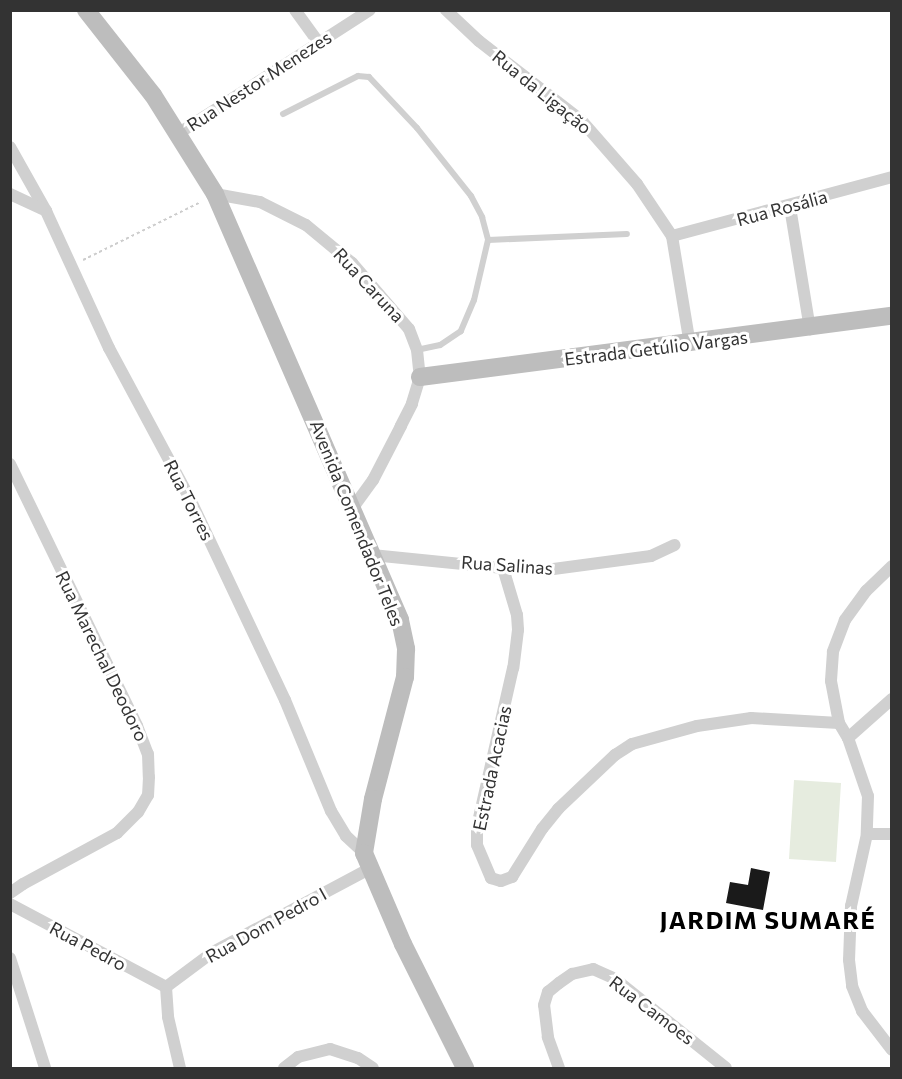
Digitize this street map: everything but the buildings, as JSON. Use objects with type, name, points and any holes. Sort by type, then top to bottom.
[{"type":"main road","name":"Avenida Comendador Teles","points":[[86,10],[153,95],[179,133],[215,194],[400,620],[406,648],[405,677],[373,799],[366,861]]},
{"type":"main road","name":"Estrada Getúlio Vargas","points":[[420,377],[690,345],[891,316]]},
{"type":"main road","points":[[366,861],[465,1068]]},
{"type":"street","points":[[295,10],[319,43]]},
{"type":"street","name":"Rua Nestor Menezes","points":[[179,133],[370,10]]},
{"type":"street","name":"Rua da Ligação","points":[[446,10],[479,41],[581,120],[637,184],[672,236],[690,345]]},
{"type":"street","name":"Rua Torres","points":[[10,147],[46,211],[109,348],[190,499],[285,700],[331,811],[346,836],[366,861]]},
{"type":"street","name":"Rua Rosália","points":[[672,236],[790,207],[891,177]]},
{"type":"street","points":[[10,194],[46,211]]},
{"type":"street","name":"Rua Caruna","points":[[215,194],[260,202],[280,210],[330,243],[396,311],[409,329],[417,350],[420,377],[412,404],[373,480],[353,508]]},
{"type":"street","points":[[790,207],[810,329]]},
{"type":"street","name":"Rua Marechal Deodoro","points":[[10,464],[137,726],[148,754],[149,777],[148,795],[138,812],[117,833],[10,893]]},
{"type":"street","name":"Rua Salinas","points":[[372,555],[546,570],[607,564],[651,556],[675,545]]},
{"type":"street","points":[[891,566],[866,591],[845,620],[833,652],[831,681],[839,723],[848,738],[868,796],[867,834],[851,906],[849,960],[852,986],[862,1011],[891,1050]]},
{"type":"street","name":"Estrada Acacias","points":[[503,568],[517,615],[518,630],[513,668],[477,826],[477,845],[491,878],[501,881],[512,877],[542,829],[558,809],[615,755],[632,744],[697,726],[751,718],[839,723]]},
{"type":"street","points":[[848,738],[891,699]]},
{"type":"street","points":[[867,834],[891,834]]},
{"type":"street","name":"Rua Dom Pedro I","points":[[165,987],[213,952],[366,861]]},
{"type":"street","name":"Rua Pedro","points":[[10,904],[165,987]]},
{"type":"street","points":[[10,958],[45,1068]]},
{"type":"street","name":"Rua Camoes","points":[[559,1068],[548,1037],[544,1005],[548,992],[572,974],[593,969],[615,979],[726,1068]]},
{"type":"street","points":[[165,987],[168,1017],[180,1068]]},
{"type":"street","points":[[284,1068],[298,1057],[330,1049],[358,1058],[373,1068]]},
{"type":"lane","points":[[283,114],[358,76],[369,77],[417,128],[471,196],[482,217],[488,240],[474,300],[461,331],[440,345],[417,350]]},
{"type":"lane","points":[[488,240],[627,234]]},
{"type":"path","points":[[70,267],[166,222],[215,194]]},
{"type":"shaded area","points":[[794,780],[841,783],[836,862],[789,859]]},
{"type":"district","name":"JARDIM SUMARÉ","points":[[768,920]]}]
